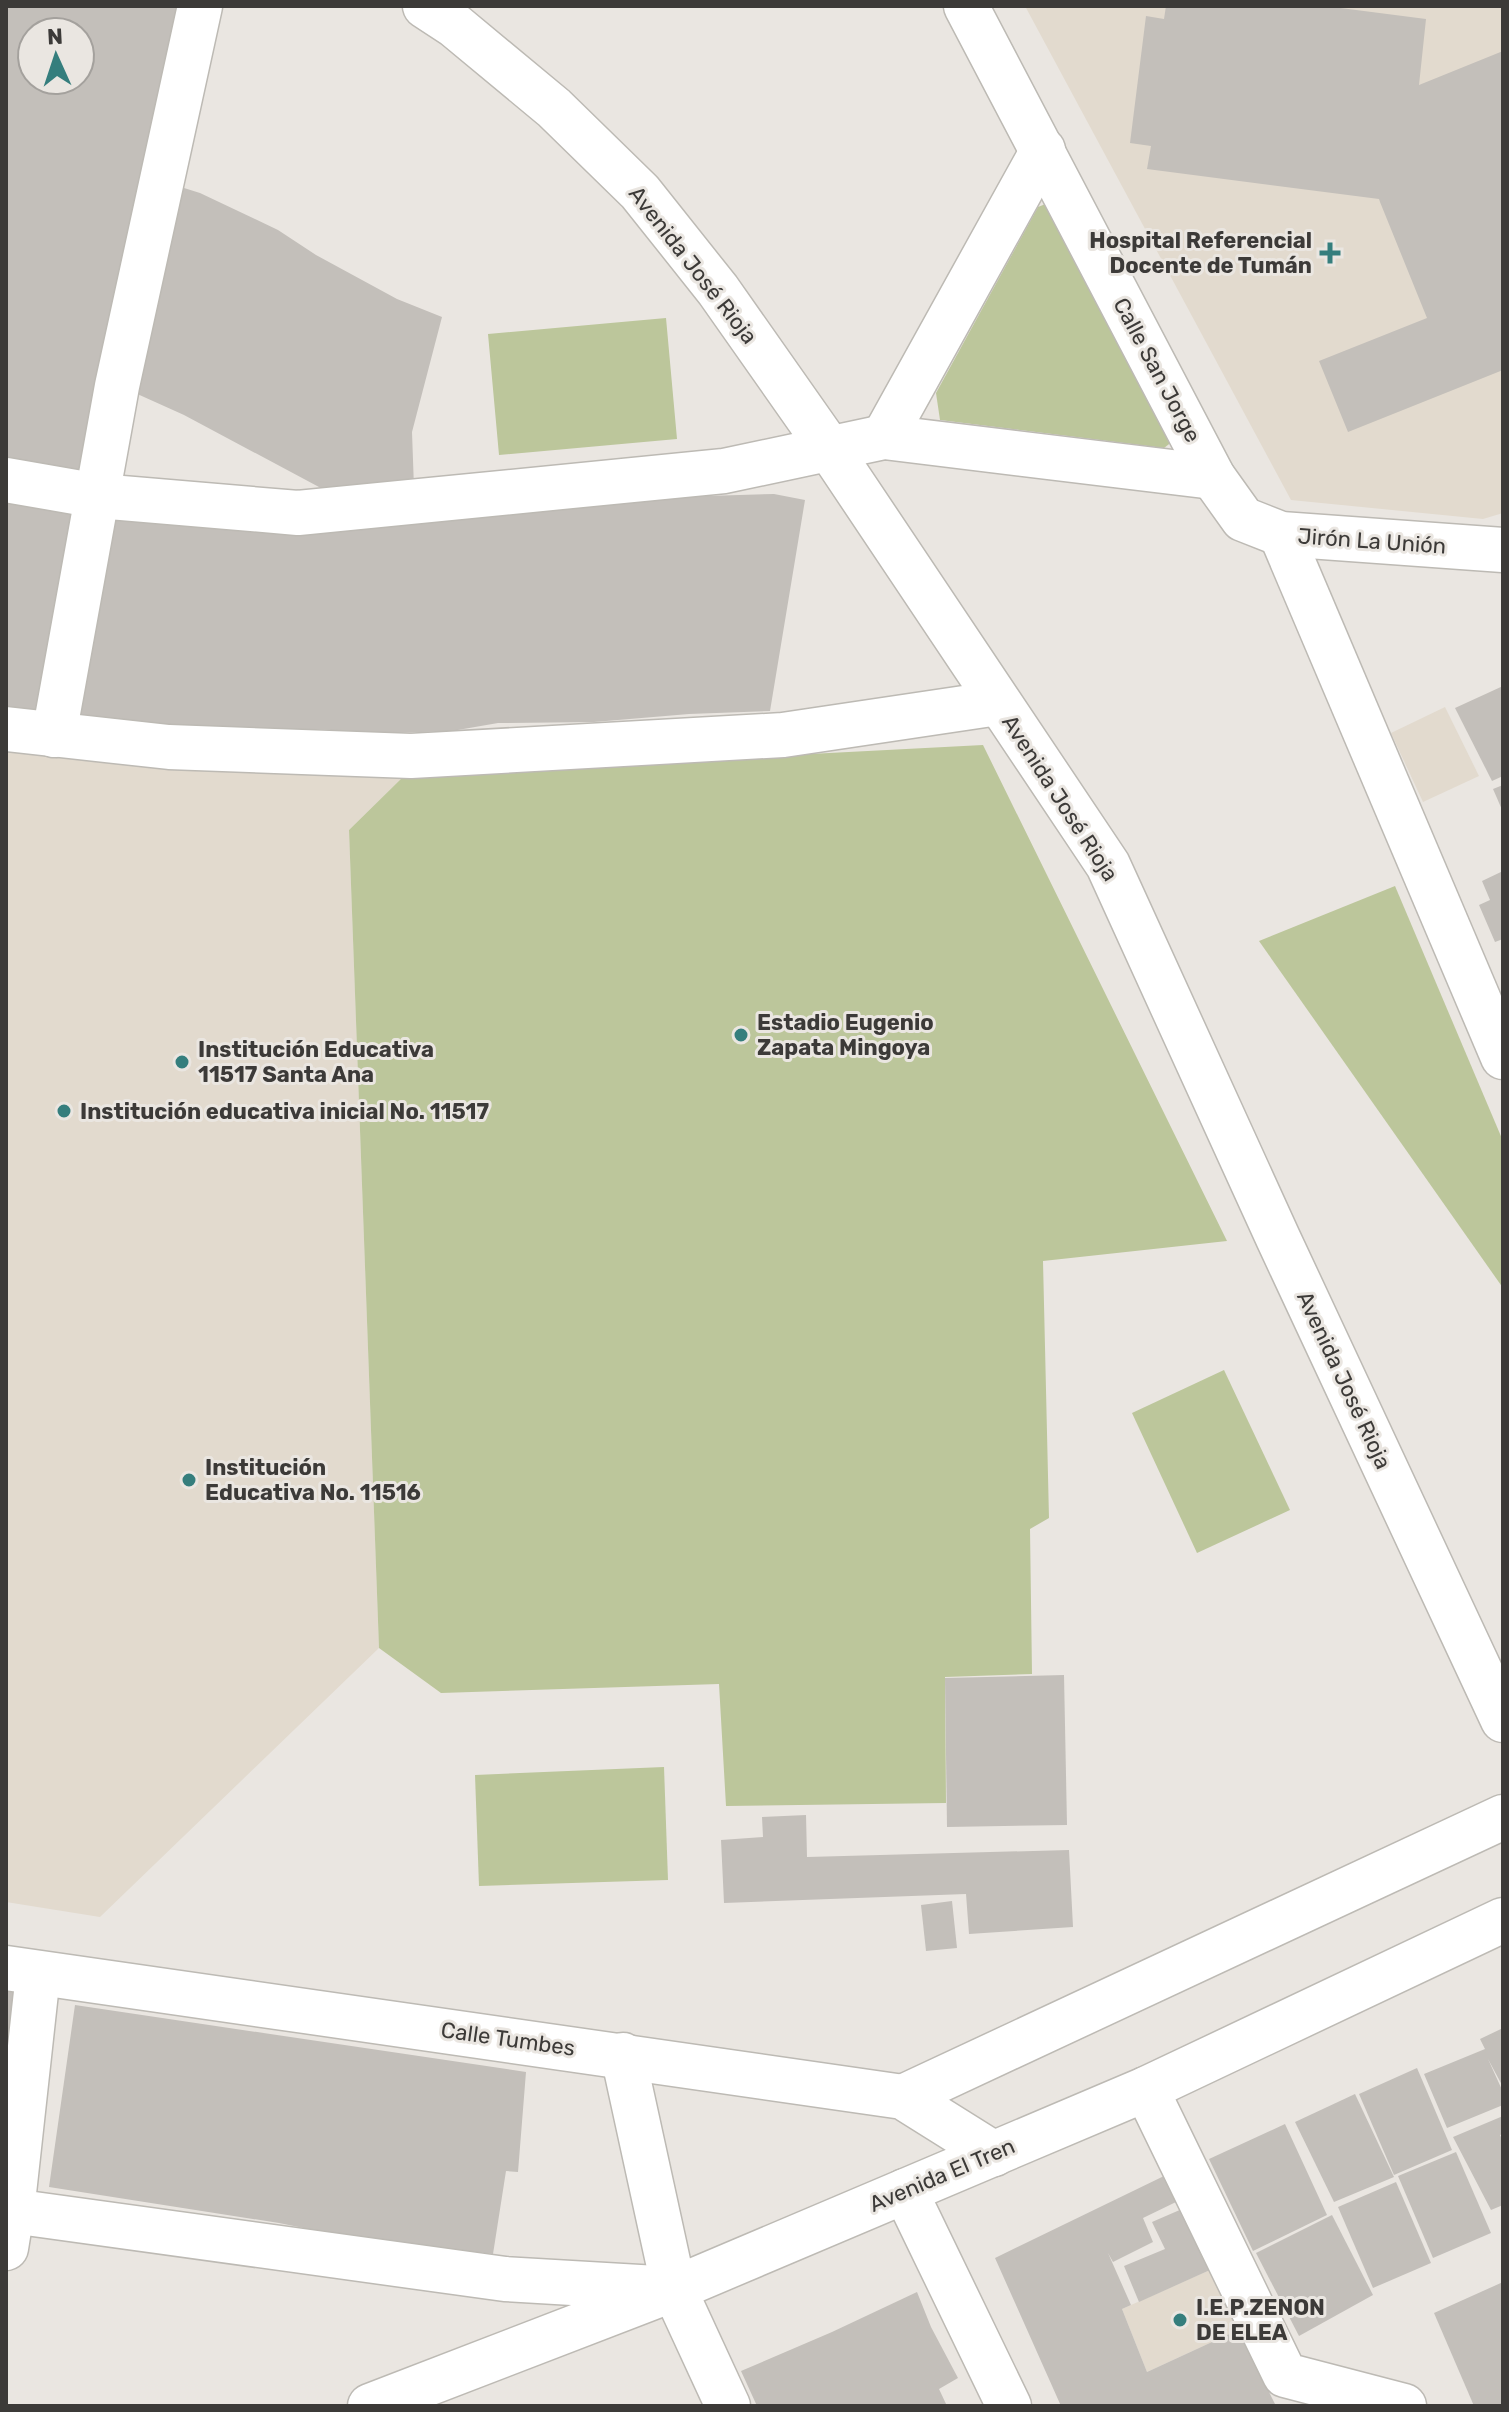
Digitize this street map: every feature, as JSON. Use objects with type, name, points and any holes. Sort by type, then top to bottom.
[{"type":"street","points":[[54,735],[117,386],[200,6]]},
{"type":"street","name":"Avenida José Rioja","points":[[425,6],[454,25],[554,108],[640,192],[718,290],[829,448],[1108,865],[1271,1224],[1503,1720]]},
{"type":"street","name":"Calle San Jorge","points":[[966,6],[1213,477],[1262,527],[1503,1057]]},
{"type":"street","points":[[884,437],[1043,150]]},
{"type":"street","points":[[6,480],[98,496],[298,513],[724,471],[884,437],[1213,477]]},
{"type":"street","name":"Jirón La Unión","points":[[1262,527],[1503,550]]},
{"type":"street","points":[[6,729],[169,747],[411,756],[783,735],[998,703]]},
{"type":"street","points":[[903,2097],[1503,1817]]},
{"type":"street","name":"Avenida El Tren","points":[[370,2406],[674,2289],[1146,2089],[1503,1920]]},
{"type":"street","points":[[22,1971],[9,2230],[505,2279],[674,2289]]},
{"type":"street","name":"Calle Tumbes","points":[[22,1971],[903,2097],[994,2154]]},
{"type":"street","points":[[623,2055],[674,2289],[728,2406]]},
{"type":"street","points":[[1146,2089],[1285,2375],[1404,2406]]},
{"type":"street","points":[[905,2191],[1009,2406]]},
{"type":"shaded area","name":"Hospital Referencial Docente de Tumán","points":[[1025,6],[1503,6],[1503,513],[1483,519],[1291,500]]},
{"type":"shaded area","points":[[1445,707],[1479,776],[1423,802],[1391,733]]},
{"type":"shaded area","points":[[6,745],[405,775],[349,830],[379,1648],[100,1917],[6,1902]]},
{"type":"shaded area","name":"I.E.P.ZENON DE ELEA","points":[[1210,2270],[1238,2330],[1147,2372],[1122,2309]]},
{"type":"green space","points":[[1048,203],[1173,441],[1164,448],[940,420],[936,393],[1038,207]]},
{"type":"green space","points":[[666,318],[677,439],[499,455],[488,334]]},
{"type":"green space","name":"Estadio Eugenio Zapata Mingoya","points":[[983,745],[1227,1241],[1043,1261],[1049,1518],[1030,1529],[1032,1674],[945,1677],[946,1803],[726,1806],[719,1684],[441,1693],[379,1648],[349,830],[405,775]]},
{"type":"green space","points":[[1395,886],[1503,1141],[1503,1288],[1259,941]]},
{"type":"green space","points":[[1224,1370],[1290,1510],[1197,1553],[1132,1413]]},
{"type":"green space","points":[[664,1767],[668,1880],[479,1886],[475,1775]]},
{"type":"building","points":[[6,6],[187,6],[95,484],[6,468]]},
{"type":"building","points":[[1166,6],[1325,6],[1426,19],[1419,85],[1503,51],[1503,370],[1348,432],[1319,361],[1427,318],[1379,199],[1147,169],[1151,146],[1130,143],[1146,16],[1164,19]]},
{"type":"building","points":[[168,183],[200,193],[278,230],[316,255],[397,299],[442,317],[412,432],[414,488],[347,502],[184,415],[124,388]]},
{"type":"building","points":[[6,492],[92,508],[51,715],[6,707]]},
{"type":"building","points":[[774,494],[805,500],[770,711],[594,722],[498,723],[452,731],[392,733],[311,729],[209,738],[61,717],[116,514]]},
{"type":"building","points":[[1503,686],[1503,776],[1492,781],[1455,708]]},
{"type":"building","points":[[1503,785],[1503,812],[1493,789]]},
{"type":"building","points":[[1503,871],[1503,939],[1495,942],[1479,905],[1490,900],[1482,881]]},
{"type":"building","points":[[1064,1675],[1067,1825],[947,1827],[945,1678]]},
{"type":"building","points":[[806,1815],[807,1857],[1069,1850],[1073,1927],[969,1934],[966,1894],[724,1903],[721,1840],[763,1837],[762,1817]]},
{"type":"building","points":[[952,1901],[957,1948],[926,1951],[921,1905]]},
{"type":"building","points":[[6,1987],[23,1990],[6,2105]]},
{"type":"building","points":[[75,2005],[526,2072],[518,2172],[506,2171],[493,2254],[343,2236],[49,2187]]},
{"type":"building","points":[[1503,2028],[1503,2087],[1488,2059],[1503,2092],[1503,2105],[1447,2128],[1424,2074],[1485,2049],[1480,2039]]},
{"type":"building","points":[[1417,2068],[1452,2150],[1394,2175],[1359,2094]]},
{"type":"building","points":[[1355,2094],[1394,2177],[1334,2202],[1295,2122]]},
{"type":"building","points":[[1503,2116],[1503,2134],[1500,2135],[1503,2141],[1503,2205],[1491,2210],[1453,2137]]},
{"type":"building","points":[[1285,2124],[1327,2215],[1253,2251],[1209,2159]]},
{"type":"building","points":[[1456,2152],[1491,2233],[1433,2258],[1398,2176]]},
{"type":"building","points":[[1164,2176],[1176,2202],[1143,2218],[1153,2242],[1113,2262],[1108,2253],[1131,2305],[1122,2309],[1147,2372],[1238,2330],[1276,2406],[1061,2406],[995,2258]]},
{"type":"building","points":[[1396,2182],[1431,2263],[1373,2288],[1338,2207]]},
{"type":"building","points":[[1182,2209],[1210,2270],[1139,2302],[1124,2266],[1165,2249],[1152,2222]]},
{"type":"building","points":[[1332,2215],[1373,2295],[1299,2336],[1256,2253]]},
{"type":"building","points":[[1503,2282],[1503,2406],[1474,2406],[1434,2313]]},
{"type":"building","points":[[917,2292],[931,2327],[958,2378],[939,2389],[947,2406],[757,2406],[741,2371]]},
{"type":"place","name":"Hospital Referencial Docente de Tumán","points":[[1330,253]]},
{"type":"place","name":"Estadio Eugenio Zapata Mingoya","points":[[741,1035]]},
{"type":"place","name":"Institución Educativa 11517 Santa Ana","points":[[182,1062]]},
{"type":"place","name":"Institución educativa inicial No. 11517","points":[[64,1111]]},
{"type":"place","name":"Institución Educativa No. 11516","points":[[189,1480]]},
{"type":"place","name":"I.E.P.ZENON DE ELEA","points":[[1180,2320]]}]
